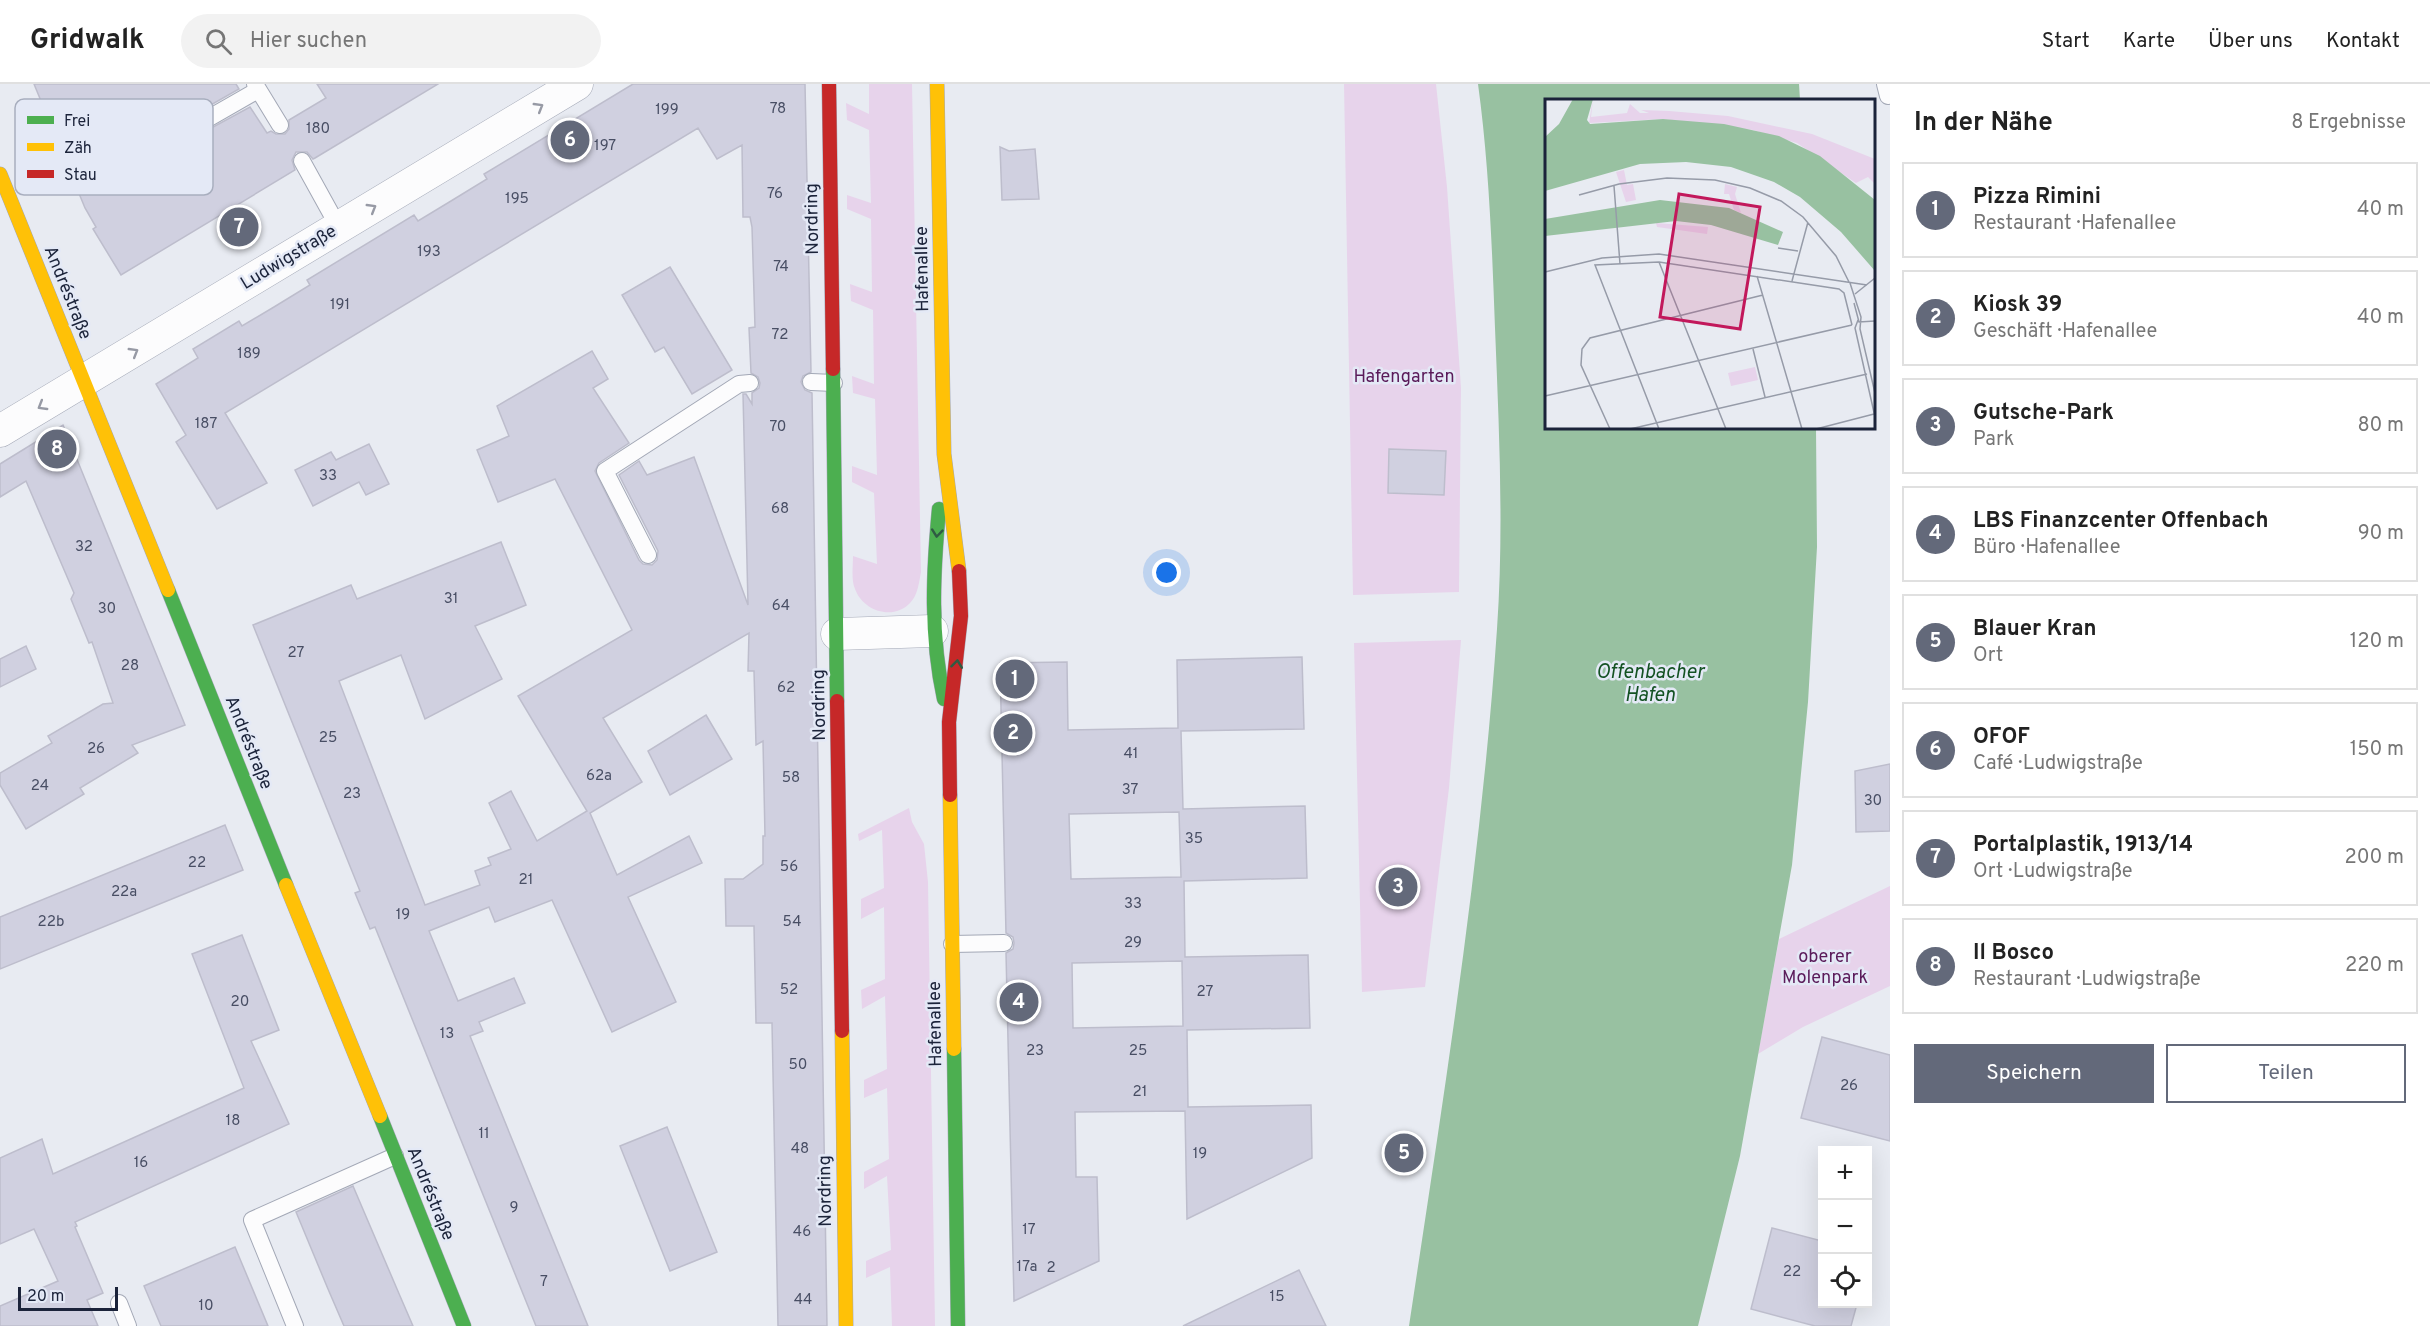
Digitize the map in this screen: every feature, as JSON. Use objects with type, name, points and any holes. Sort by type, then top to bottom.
[{"type":"street","name":"Ludwigstraße","points":[[0,431],[577,84]]},
{"type":"street","name":"Nordring","points":[[829,84],[846,1326]]},
{"type":"street","name":"Hafenallee","points":[[937,84],[944,454],[958,560],[961,616],[950,722],[958,1326]]},
{"type":"street","name":"Andréstraße","points":[[0,174],[464,1326]]},
{"type":"street","name":"Hafenallee","points":[[944,454],[933,571],[932,631],[937,674],[950,722]]},
{"type":"street","points":[[837,634],[932,631]]},
{"type":"lane","points":[[213,113],[256,87],[280,125]]},
{"type":"lane","points":[[302,161],[339,228]]},
{"type":"lane","points":[[811,382],[834,382]]},
{"type":"lane","points":[[648,555],[605,471],[739,384],[750,383]]},
{"type":"lane","points":[[952,944],[1004,943]]},
{"type":"lane","points":[[295,1326],[252,1220],[395,1156]]},
{"type":"lane","points":[[119,1303],[128,1326]]},
{"type":"green space","points":[[869,84],[912,84],[921,572],[913,600],[895,612],[879,611],[865,603],[855,589],[853,577],[853,556],[877,564],[874,493],[852,482],[852,466],[877,475],[875,399],[853,393],[852,376],[874,384],[873,310],[851,301],[850,284],[872,292],[871,219],[847,209],[847,195],[871,203],[869,130],[847,120],[846,103],[869,114]]},
{"type":"green space","name":"Hafengarten","points":[[1344,84],[1436,84],[1447,187],[1461,388],[1459,592],[1353,595]]},
{"type":"green space","points":[[1461,640],[1449,788],[1425,987],[1362,992],[1354,643]]},
{"type":"green space","points":[[909,808],[912,822],[924,844],[928,882],[935,1326],[892,1326],[890,1267],[866,1278],[866,1261],[891,1250],[887,1176],[864,1189],[864,1172],[889,1159],[887,1088],[864,1098],[864,1080],[887,1069],[885,996],[862,1009],[861,990],[885,979],[884,907],[861,919],[861,899],[884,888],[882,830],[859,841],[858,834]]},
{"type":"green space","name":"oberer Molenpark","points":[[1890,886],[1890,986],[1803,1027],[1758,1054],[1779,939]]},
{"type":"water","name":"Offenbacher Hafen","points":[[1478,84],[1799,84],[1800,99],[1545,99],[1545,429],[1816,429],[1817,547],[1808,702],[1792,865],[1740,1156],[1698,1326],[1409,1326],[1471,891],[1497,629],[1500,554],[1498,403],[1493,267]]},
{"type":"building","points":[[34,84],[236,84],[239,89],[213,104],[213,99],[40,99]]},
{"type":"building","points":[[317,84],[438,84],[313,159],[307,152],[296,152],[292,160],[295,170],[121,275],[93,229],[96,227],[80,195],[213,195],[213,127],[250,107],[267,133],[271,131],[276,134],[285,134],[289,129],[289,120],[326,98]]},
{"type":"building","points":[[633,84],[805,84],[811,372],[803,376],[801,382],[805,390],[812,393],[827,1326],[778,1326],[772,1023],[756,1023],[754,926],[726,926],[725,879],[743,879],[763,864],[763,836],[765,836],[763,741],[756,745],[754,671],[748,671],[749,633],[603,718],[642,782],[590,813],[617,875],[689,836],[702,863],[628,897],[676,1002],[612,1032],[552,900],[495,922],[489,907],[429,931],[458,1001],[514,978],[525,1003],[479,1022],[483,1031],[470,1036],[588,1326],[536,1326],[375,927],[370,929],[355,893],[360,891],[253,625],[351,585],[357,599],[501,542],[526,605],[475,626],[502,679],[425,719],[401,655],[339,681],[425,905],[480,885],[475,871],[491,865],[488,858],[511,849],[489,803],[511,791],[537,841],[587,811],[518,696],[632,630],[555,479],[498,502],[477,450],[509,436],[497,406],[592,351],[608,379],[593,388],[629,443],[599,463],[595,471],[639,560],[643,564],[652,565],[657,560],[658,551],[619,475],[639,461],[647,475],[694,457],[748,605],[743,394],[746,394],[752,404],[752,393],[759,388],[760,383],[758,377],[751,373],[749,328],[755,327],[752,227],[750,217],[743,217],[742,145],[717,159],[698,128],[225,413],[267,483],[217,509],[176,442],[186,435],[156,384],[198,358],[193,349],[239,321],[242,326],[274,307],[310,285],[307,280],[414,215],[418,221],[487,179],[484,174]]},
{"type":"building","points":[[1000,147],[1009,151],[1035,149],[1039,199],[1002,200]]},
{"type":"building","points":[[670,267],[732,370],[692,394],[664,347],[655,352],[622,295]]},
{"type":"building","points":[[63,425],[185,725],[132,745],[138,753],[80,788],[84,794],[26,829],[0,785],[0,773],[52,743],[48,736],[103,704],[113,703],[92,642],[89,643],[71,599],[74,593],[26,481],[0,497],[0,464]]},
{"type":"building","points":[[369,444],[389,484],[366,495],[359,482],[313,506],[295,470],[331,452],[336,460]]},
{"type":"building","points":[[1389,449],[1446,451],[1444,495],[1388,493]]},
{"type":"building","points":[[26,646],[36,669],[0,687],[0,659]]},
{"type":"building","points":[[1302,657],[1304,729],[1181,731],[1183,809],[1305,806],[1307,878],[1184,881],[1185,957],[1308,955],[1310,1028],[1187,1030],[1188,1107],[1311,1105],[1312,1158],[1187,1219],[1185,1111],[1075,1112],[1076,1177],[1097,1177],[1099,1261],[1014,1301],[1006,953],[1013,949],[1014,943],[1013,937],[1006,933],[1000,663],[1067,662],[1068,730],[1178,728],[1177,660]],"holes":[[[1179,812],[1181,877],[1071,879],[1069,814]],[[1182,961],[1183,1026],[1073,1028],[1072,963]]]},
{"type":"building","points":[[706,715],[732,759],[670,795],[648,751]]},
{"type":"building","points":[[1890,764],[1890,831],[1856,832],[1855,771]]},
{"type":"building","points":[[225,825],[243,870],[0,969],[0,917]]},
{"type":"building","points":[[242,935],[279,1030],[251,1041],[289,1124],[75,1222],[77,1226],[75,1227],[103,1293],[87,1300],[98,1326],[0,1326],[0,1306],[58,1281],[34,1229],[0,1244],[0,1158],[42,1139],[53,1174],[244,1088],[192,954]]},
{"type":"building","points":[[1822,1037],[1890,1055],[1890,1141],[1801,1118]]},
{"type":"building","points":[[667,1127],[717,1252],[670,1271],[620,1146]]},
{"type":"building","points":[[353,1186],[413,1326],[344,1326],[328,1289],[296,1212]]},
{"type":"building","points":[[1772,1228],[1818,1240],[1818,1308],[1856,1308],[1851,1326],[1815,1326],[1751,1309]]},
{"type":"building","points":[[235,1247],[268,1326],[161,1326],[144,1286]]},
{"type":"building","points":[[1299,1270],[1326,1326],[1183,1326]]},
{"type":"traffic: fast","points":[[833,369],[837,701]]},
{"type":"traffic: fast","points":[[939,509],[934,604],[936,651],[944,699]]},
{"type":"traffic: fast","points":[[168,590],[286,885]]},
{"type":"traffic: fast","points":[[954,1049],[958,1326]]},
{"type":"traffic: fast","points":[[380,1116],[464,1326]]},
{"type":"traffic: slow","points":[[937,84],[944,454],[959,571]]},
{"type":"traffic: slow","points":[[0,174],[168,590]]},
{"type":"traffic: slow","points":[[950,795],[954,1049]]},
{"type":"traffic: slow","points":[[286,885],[380,1116]]},
{"type":"traffic: slow","points":[[842,1031],[846,1326]]},
{"type":"traffic: jam","points":[[829,84],[833,369]]},
{"type":"traffic: jam","points":[[950,795],[949,722],[961,616],[959,571]]},
{"type":"traffic: jam","points":[[837,701],[842,1031]]},
{"type":"place","name":"OFOF","points":[[570,140]]},
{"type":"place","name":"Portalplastik, 1913/14","points":[[239,227]]},
{"type":"place","name":"Il Bosco","points":[[57,449]]},
{"type":"place","name":"Pizza Rimini","points":[[1015,679]]},
{"type":"place","name":"Kiosk 39","points":[[1013,733]]},
{"type":"place","name":"Gutsche-Park","points":[[1398,887]]},
{"type":"place","name":"LBS Finanzcenter Offenbach","points":[[1019,1002]]},
{"type":"place","name":"Blauer Kran","points":[[1404,1153]]}]
